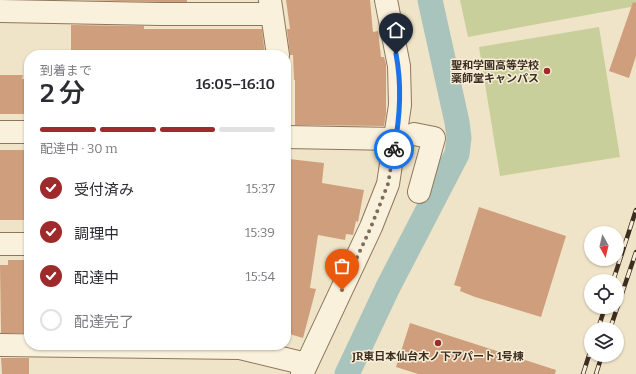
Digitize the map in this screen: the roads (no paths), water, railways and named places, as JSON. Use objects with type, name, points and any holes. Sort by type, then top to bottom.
[{"type":"street","points":[[249,350],[304,369],[371,227],[388,184],[405,137],[400,105],[399,66],[386,0]]},
{"type":"street","points":[[0,11],[160,14],[271,7],[277,50]]},
{"type":"street","points":[[0,132],[24,132]]},
{"type":"street","points":[[291,137],[434,138],[419,192]]},
{"type":"street","points":[[0,244],[24,244]]},
{"type":"street","points":[[0,345],[24,345]]},
{"type":"waterway","points":[[347,374],[388,287],[457,154],[459,138],[457,122],[430,0]]},
{"type":"railway","points":[[615,274],[636,210]]},
{"type":"railway","points":[[612,322],[636,252]]},
{"type":"railway","points":[[600,322],[603,314]]},
{"type":"railway","points":[[583,374],[587,362]]},
{"type":"railway","points":[[596,374],[600,362]]},
{"type":"place","name":"聖和学園高等学校 薬師堂キャンパス","points":[[547,71]]},
{"type":"place","name":"JR東日本仙台木ノ下アパート 1号棟","points":[[438,343]]}]
